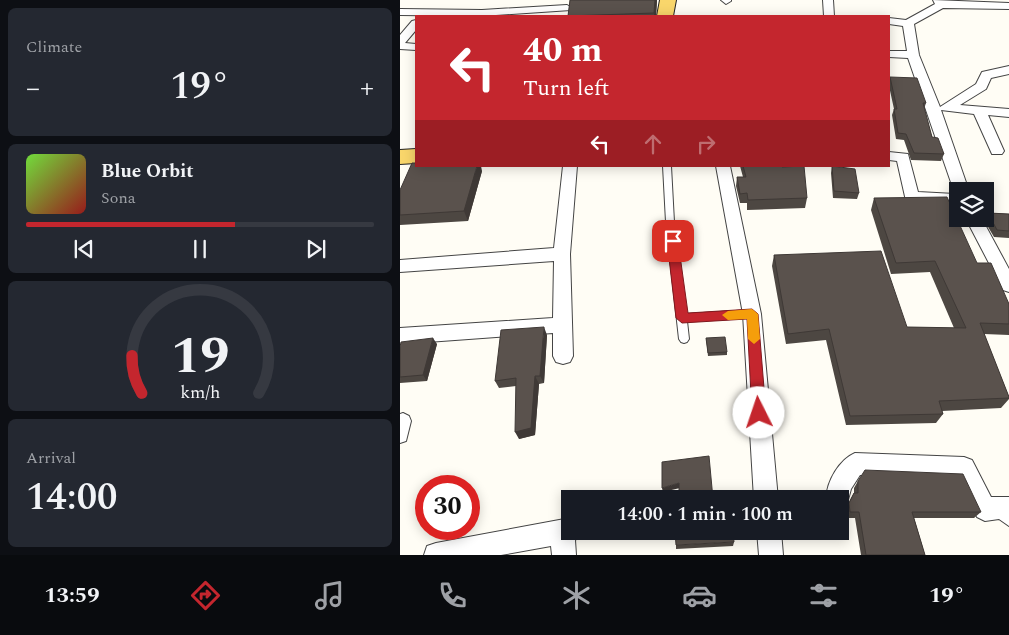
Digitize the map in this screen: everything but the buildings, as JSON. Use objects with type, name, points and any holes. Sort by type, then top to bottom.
[{"type":"main road","points":[[665,15],[668,0]]},
{"type":"main road","points":[[400,146],[415,145]]},
{"type":"main road","points":[[400,156],[415,156]]},
{"type":"street","points":[[828,0],[829,15]]},
{"type":"street","points":[[890,21],[908,23],[939,3],[1009,6]]},
{"type":"street","points":[[400,12],[423,14],[482,13],[567,8]]},
{"type":"street","points":[[908,23],[913,55],[933,106],[957,182]]},
{"type":"street","points":[[400,42],[415,24]]},
{"type":"street","points":[[400,46],[415,47]]},
{"type":"street","points":[[890,54],[913,55]]},
{"type":"street","points":[[947,108],[982,86],[986,74],[1009,70]]},
{"type":"street","points":[[933,106],[1009,113]]},
{"type":"street","points":[[980,110],[997,151]]},
{"type":"street","points":[[890,156],[903,157],[911,197],[949,199]]},
{"type":"street","points":[[564,356],[562,254],[570,167]]},
{"type":"street","points":[[723,167],[752,314],[765,490]]},
{"type":"street","points":[[978,227],[1009,284]]},
{"type":"street","points":[[400,266],[562,254]]},
{"type":"street","points":[[400,336],[563,326]]},
{"type":"street","points":[[400,422],[402,422],[400,435]]},
{"type":"street","points":[[839,490],[844,478],[855,464],[964,468],[985,509],[1005,507],[1009,514]]},
{"type":"street","points":[[436,555],[561,540]]},
{"type":"street","points":[[770,540],[771,555]]},
{"type":"lane","points":[[667,167],[670,222],[684,340]]},
{"type":"lane","points":[[682,318],[752,314]]},
{"type":"slow traffic","points":[[728,315],[752,314],[754,339]]},
{"type":"route","points":[[673,241],[682,318],[752,314],[759,413]]}]
